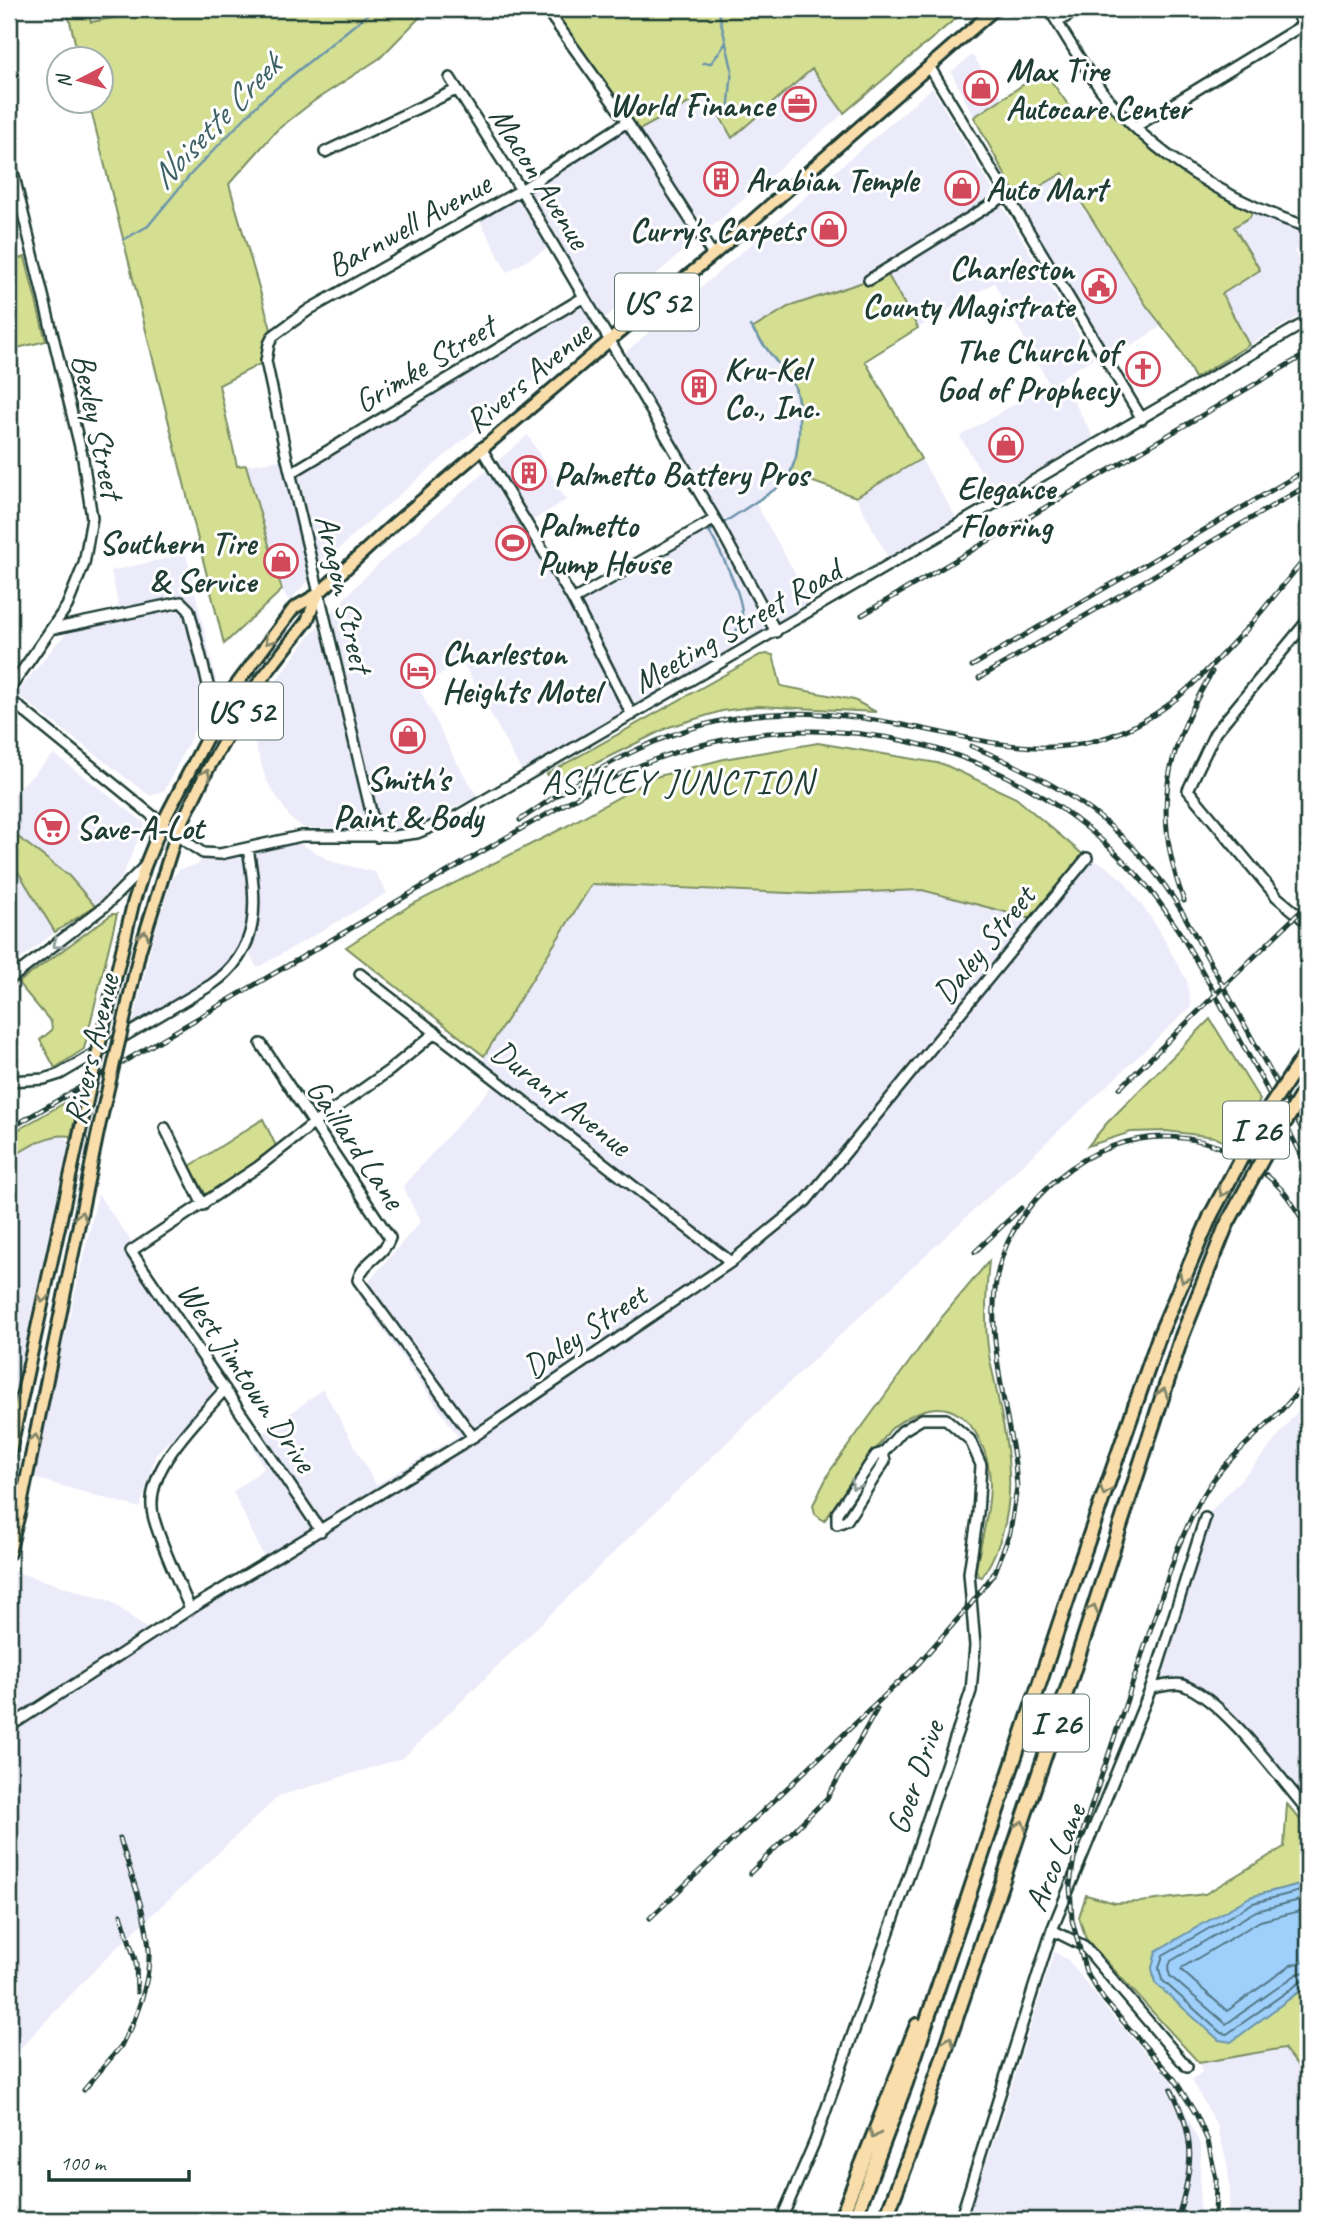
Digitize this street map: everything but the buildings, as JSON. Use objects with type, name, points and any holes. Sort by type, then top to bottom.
[{"type":"highway","name":"I 26","points":[[854,2220],[906,2083],[1068,1598],[1160,1334],[1211,1215],[1262,1119],[1308,1050]]},
{"type":"highway","name":"I 26","points":[[885,2220],[934,2085],[1070,1681],[1182,1336],[1226,1226],[1264,1156],[1308,1085]]},
{"type":"highway","points":[[840,2220],[964,1911]]},
{"type":"highway","points":[[892,2220],[901,2200],[934,2085]]},
{"type":"main road","name":"Rivers Avenue","points":[[9,1456],[122,942],[145,866],[162,824],[230,693],[294,608],[318,594],[367,547],[481,448],[713,255],[995,9]]},
{"type":"main road","name":"Rivers Avenue","points":[[9,1553],[99,1127],[146,925],[176,835],[214,758],[257,685],[307,621],[318,594]]},
{"type":"street","points":[[546,9],[627,122],[713,255]]},
{"type":"street","points":[[1049,9],[1102,90],[1135,127],[1181,164],[1238,200],[1308,227]]},
{"type":"street","points":[[1058,22],[1080,9]]},
{"type":"street","points":[[1295,9],[1308,35]]},
{"type":"street","points":[[1135,127],[1303,25]]},
{"type":"street","points":[[929,66],[1142,419]]},
{"type":"street","name":"Macon Avenue","points":[[450,78],[521,190],[715,519],[776,632]]},
{"type":"street","points":[[325,152],[456,90]]},
{"type":"street","name":"Barnwell Avenue","points":[[266,361],[273,336],[310,309],[521,190],[627,122]]},
{"type":"street","name":"Bexley Street","points":[[9,156],[83,459],[92,518],[84,564],[67,606],[9,690]]},
{"type":"street","points":[[869,279],[1008,194]]},
{"type":"street","name":"Grimke Street","points":[[291,473],[584,297]]},
{"type":"street","name":"Meeting Street Road","points":[[162,824],[200,851],[220,854],[301,836],[377,836],[417,832],[457,816],[1308,321]]},
{"type":"street","name":"Aragon Street","points":[[266,361],[318,594],[377,836]]},
{"type":"street","points":[[481,448],[573,600],[632,715]]},
{"type":"street","points":[[573,600],[715,519]]},
{"type":"street","points":[[52,629],[179,602],[184,604],[189,610],[217,720]]},
{"type":"street","points":[[1308,620],[1215,733],[1188,790],[1277,897],[1308,923]]},
{"type":"street","points":[[9,699],[162,824]]},
{"type":"street","points":[[9,1081],[44,1079],[60,1074],[211,985],[228,972],[246,946],[253,917],[254,888],[248,848]]},
{"type":"street","name":"Daley Street","points":[[9,1727],[190,1609],[472,1437],[731,1262],[806,1201],[1087,858]]},
{"type":"street","points":[[9,980],[104,907],[145,866]]},
{"type":"street","name":"Durant Avenue","points":[[360,974],[731,1262]]},
{"type":"street","points":[[165,1128],[203,1205],[390,1070],[436,1032]]},
{"type":"street","name":"Gaillard Lane","points":[[261,1044],[390,1238],[387,1246],[361,1270],[358,1280],[472,1437]]},
{"type":"street","name":"West Jimtown Drive","points":[[203,1205],[131,1251],[321,1531]]},
{"type":"street","points":[[190,1609],[153,1517],[152,1494],[163,1463],[225,1389]]},
{"type":"street","name":"Goer Drive","points":[[781,2220],[815,2141],[971,1691],[975,1646],[969,1573],[978,1513],[981,1465],[970,1440],[946,1419],[922,1419],[902,1432],[883,1453],[876,1455],[837,1513],[837,1524],[847,1520],[885,1461],[883,1453]]},
{"type":"street","name":"Arco Lane","points":[[960,2220],[1052,1930],[1151,1688],[1205,1518]]},
{"type":"street","points":[[1151,1688],[1181,1684],[1205,1698],[1230,1719],[1308,1811]]},
{"type":"street","points":[[1052,1930],[1084,1946],[1187,2067]]},
{"type":"shaded area","points":[[972,55],[1003,98],[974,117],[951,72]]},
{"type":"shaded area","points":[[812,68],[844,113],[355,533],[289,601],[282,590],[246,465],[287,459],[291,473],[584,297],[553,245],[507,272],[477,215],[627,122],[634,133],[708,93],[732,138],[781,92]]},
{"type":"shaded area","points":[[932,88],[1093,358],[1061,378],[1094,438],[994,494],[960,436],[1049,384],[994,283],[918,328],[885,270],[869,280],[752,329],[795,387],[800,416],[796,457],[790,474],[777,488],[755,502],[813,605],[632,715],[629,710],[521,770],[462,661],[419,688],[477,796],[427,821],[401,828],[304,828],[291,819],[266,780],[250,717],[306,640],[356,586],[528,435],[566,500],[527,524],[573,600],[715,519],[619,358]]},
{"type":"shaded area","points":[[1060,174],[1162,326],[1112,358],[1018,199]]},
{"type":"shaded area","points":[[1254,206],[1308,227],[1308,243],[1294,251],[1308,275],[1308,311],[1249,345],[1222,294],[1260,270],[1234,227],[1250,217]]},
{"type":"shaded area","points":[[921,459],[957,519],[889,559],[856,497]]},
{"type":"shaded area","points":[[186,554],[217,684],[165,790],[150,796],[16,694],[76,624],[120,614],[111,571]]},
{"type":"shaded area","points":[[54,754],[145,823],[122,877],[95,906],[69,876],[9,830],[9,798]]},
{"type":"shaded area","points":[[290,838],[333,862],[375,872],[387,893],[257,968],[246,947],[234,965],[131,1032],[153,938],[172,878],[180,869],[197,865],[207,854]]},
{"type":"shaded area","points":[[9,857],[55,932],[9,968]]},
{"type":"shaded area","points":[[1087,858],[1103,864],[1124,881],[1156,925],[1187,981],[1191,1007],[759,1411],[403,1758],[279,1796],[106,1958],[9,2060],[9,1586],[13,1571],[110,1601],[154,1634],[267,1563],[233,1492],[264,1468],[251,1443],[323,1389],[376,1485],[458,1436],[358,1294],[420,1222],[403,1186],[497,1081],[479,1066],[592,884],[810,894],[922,890],[1036,920]]},
{"type":"shaded area","points":[[63,1135],[69,1141],[9,1417],[9,1159],[43,1139]]},
{"type":"shaded area","points":[[98,1194],[224,1374],[198,1412],[156,1454],[140,1508],[34,1478]]},
{"type":"shaded area","points":[[1308,1397],[1308,1811],[1230,1719],[1180,1684],[1151,1688],[1205,1518],[1266,1452]]},
{"type":"shaded area","points":[[1054,1952],[1068,1960],[1106,2009],[1172,2082],[1201,2147],[1199,2220],[966,2220]]},
{"type":"shaded area","points":[[1284,2048],[1308,2079],[1308,2220],[1228,2220],[1230,2188],[1227,2162],[1217,2126],[1192,2080],[1202,2072],[1199,2063]]},
{"type":"green space","points":[[67,9],[87,9],[91,22],[160,9],[428,9],[380,58],[314,101],[277,130],[229,184],[273,336],[266,361],[219,385],[237,466],[246,465],[282,590],[224,644],[92,116],[116,116],[116,46],[76,46]]},
{"type":"green space","points":[[549,9],[959,9],[962,13],[844,113],[812,69],[732,138],[707,93],[634,133]]},
{"type":"green space","points":[[1044,71],[1077,117],[1108,97],[1181,165],[1254,206],[1250,217],[1234,227],[1260,270],[1222,294],[1249,345],[1195,378],[1177,345],[1146,305],[1063,173],[1018,199],[974,117]]},
{"type":"green space","points":[[25,257],[46,341],[9,350],[9,261]]},
{"type":"green space","points":[[885,270],[918,328],[865,361],[921,459],[856,497],[790,474],[799,435],[799,405],[795,387],[752,329],[788,307],[869,280]]},
{"type":"green space","points":[[760,655],[773,655],[781,686],[854,700],[876,712],[758,706],[722,711],[669,727],[580,771],[552,780],[547,774]]},
{"type":"green space","points":[[818,743],[943,764],[1016,798],[1087,858],[1036,920],[922,890],[810,894],[592,884],[484,1056],[346,947],[409,906],[563,828],[655,777],[724,759]]},
{"type":"green space","points":[[9,830],[69,876],[95,906],[55,932],[9,857]]},
{"type":"green space","points":[[112,914],[117,914],[84,1049],[55,1068],[40,1040],[52,1030],[51,1022],[18,983]]},
{"type":"green space","points":[[1210,1019],[1260,1100],[1235,1147],[1214,1137],[1166,1131],[1131,1132],[1088,1146],[1106,1124]]},
{"type":"green space","points":[[80,1094],[71,1136],[54,1136],[9,1159],[9,1135]]},
{"type":"green space","points":[[263,1119],[276,1146],[207,1197],[190,1166]]},
{"type":"green space","points":[[989,1261],[987,1336],[1005,1437],[1009,1485],[1003,1531],[995,1554],[982,1577],[978,1576],[976,1569],[989,1504],[987,1462],[974,1430],[950,1410],[934,1408],[918,1412],[890,1430],[824,1521],[815,1514],[813,1505],[830,1471],[942,1317]]},
{"type":"green space","points":[[1287,1804],[1308,1829],[1308,1882],[1250,1897],[1231,2041],[1308,1985],[1308,2079],[1284,2048],[1199,2063],[1086,1939],[1079,1917],[1086,1895],[1115,1903],[1205,1894],[1284,1847]]},
{"type":"water","points":[[1308,1882],[1308,1985],[1231,2042],[1219,2040],[1155,1983],[1152,1968],[1156,1951],[1250,1897]]},
{"type":"waterway","name":"Noisette Creek","points":[[123,240],[148,226],[190,175],[263,99],[374,9]]},
{"type":"waterway","points":[[718,9],[732,69],[728,114]]},
{"type":"waterway","points":[[703,63],[711,63],[725,44]]},
{"type":"waterway","points":[[725,522],[777,488],[790,474],[799,435],[799,405],[795,387],[750,326]]},
{"type":"waterway","points":[[712,530],[709,531],[740,600],[742,620],[734,635],[737,640]]},
{"type":"railway","points":[[862,615],[1308,353]]},
{"type":"railway","points":[[972,666],[1308,469]]},
{"type":"railway","points":[[979,678],[1308,485]]},
{"type":"railway","points":[[1243,634],[1308,555]]},
{"type":"railway","points":[[520,820],[578,782],[638,749],[702,725],[736,718],[788,713],[837,715],[996,743],[1055,747],[1085,743],[1115,735],[1160,711],[1199,678],[1247,628]]},
{"type":"railway","points":[[1184,901],[1168,839],[1168,783],[1183,729],[1212,672]]},
{"type":"railway","points":[[9,1129],[487,848],[616,776],[648,762],[713,742],[779,732],[845,732],[910,742],[972,761],[1032,790],[1087,828],[1137,875],[1161,905],[1192,953],[1308,1168]]},
{"type":"railway","points":[[971,746],[1004,760],[1065,793],[1118,833],[1142,857],[1184,915],[1308,1140]]},
{"type":"railway","points":[[1120,1088],[1308,904]]},
{"type":"railway","points":[[650,1918],[918,1664],[971,1604],[995,1572],[1010,1533],[1017,1487],[994,1331],[997,1278],[1003,1254],[1013,1232],[1040,1194],[1085,1159],[1113,1146],[1142,1139],[1172,1137],[1202,1141],[1230,1152],[1257,1168],[1282,1190],[1308,1230]]},
{"type":"railway","points":[[975,1252],[1021,1208]]},
{"type":"railway","points":[[1215,2220],[1216,2179],[1208,2141],[1197,2116],[1175,2080],[1104,2000],[1086,1972],[1072,1920],[1070,1885],[1074,1858],[1177,1550],[1191,1519],[1221,1470],[1292,1399],[1308,1375]]},
{"type":"railway","points":[[750,1873],[827,1798],[877,1709]]},
{"type":"railway","points":[[120,1838],[142,1908],[149,1951],[146,1982],[130,2031]]},
{"type":"railway","points":[[121,1914],[136,1963],[137,1992]]},
{"type":"railway","points":[[84,2090],[121,2046],[132,2023]]},
{"type":"railway","points":[[1171,2089],[1185,2123],[1190,2154],[1177,2220]]},
{"type":"place","name":"Max Tire Autocare Center","points":[[981,88]]},
{"type":"place","name":"World Finance","points":[[799,104]]},
{"type":"place","name":"Arabian Temple","points":[[721,179]]},
{"type":"place","name":"Auto Mart","points":[[962,188]]},
{"type":"place","name":"Curry's Carpets","points":[[829,229]]},
{"type":"place","name":"Charleston County Magistrate","points":[[1099,286]]},
{"type":"place","name":"The Church of God of Prophecy","points":[[1143,369]]},
{"type":"place","name":"Kru-Kel Co., Inc.","points":[[699,387]]},
{"type":"place","name":"Elegance Flooring","points":[[1006,445]]},
{"type":"place","name":"Palmetto Battery Pros","points":[[529,473]]},
{"type":"place","name":"Palmetto Pump House","points":[[513,543]]},
{"type":"place","name":"Southern Tire & Service","points":[[281,561]]},
{"type":"place","name":"Charleston Heights Motel","points":[[418,671]]},
{"type":"place","name":"Smith's Paint & Body","points":[[408,736]]},
{"type":"place","name":"Save-A-Lot","points":[[52,827]]},
{"type":"district","name":"ASHLEY JUNCTION","points":[[678,781]]}]
